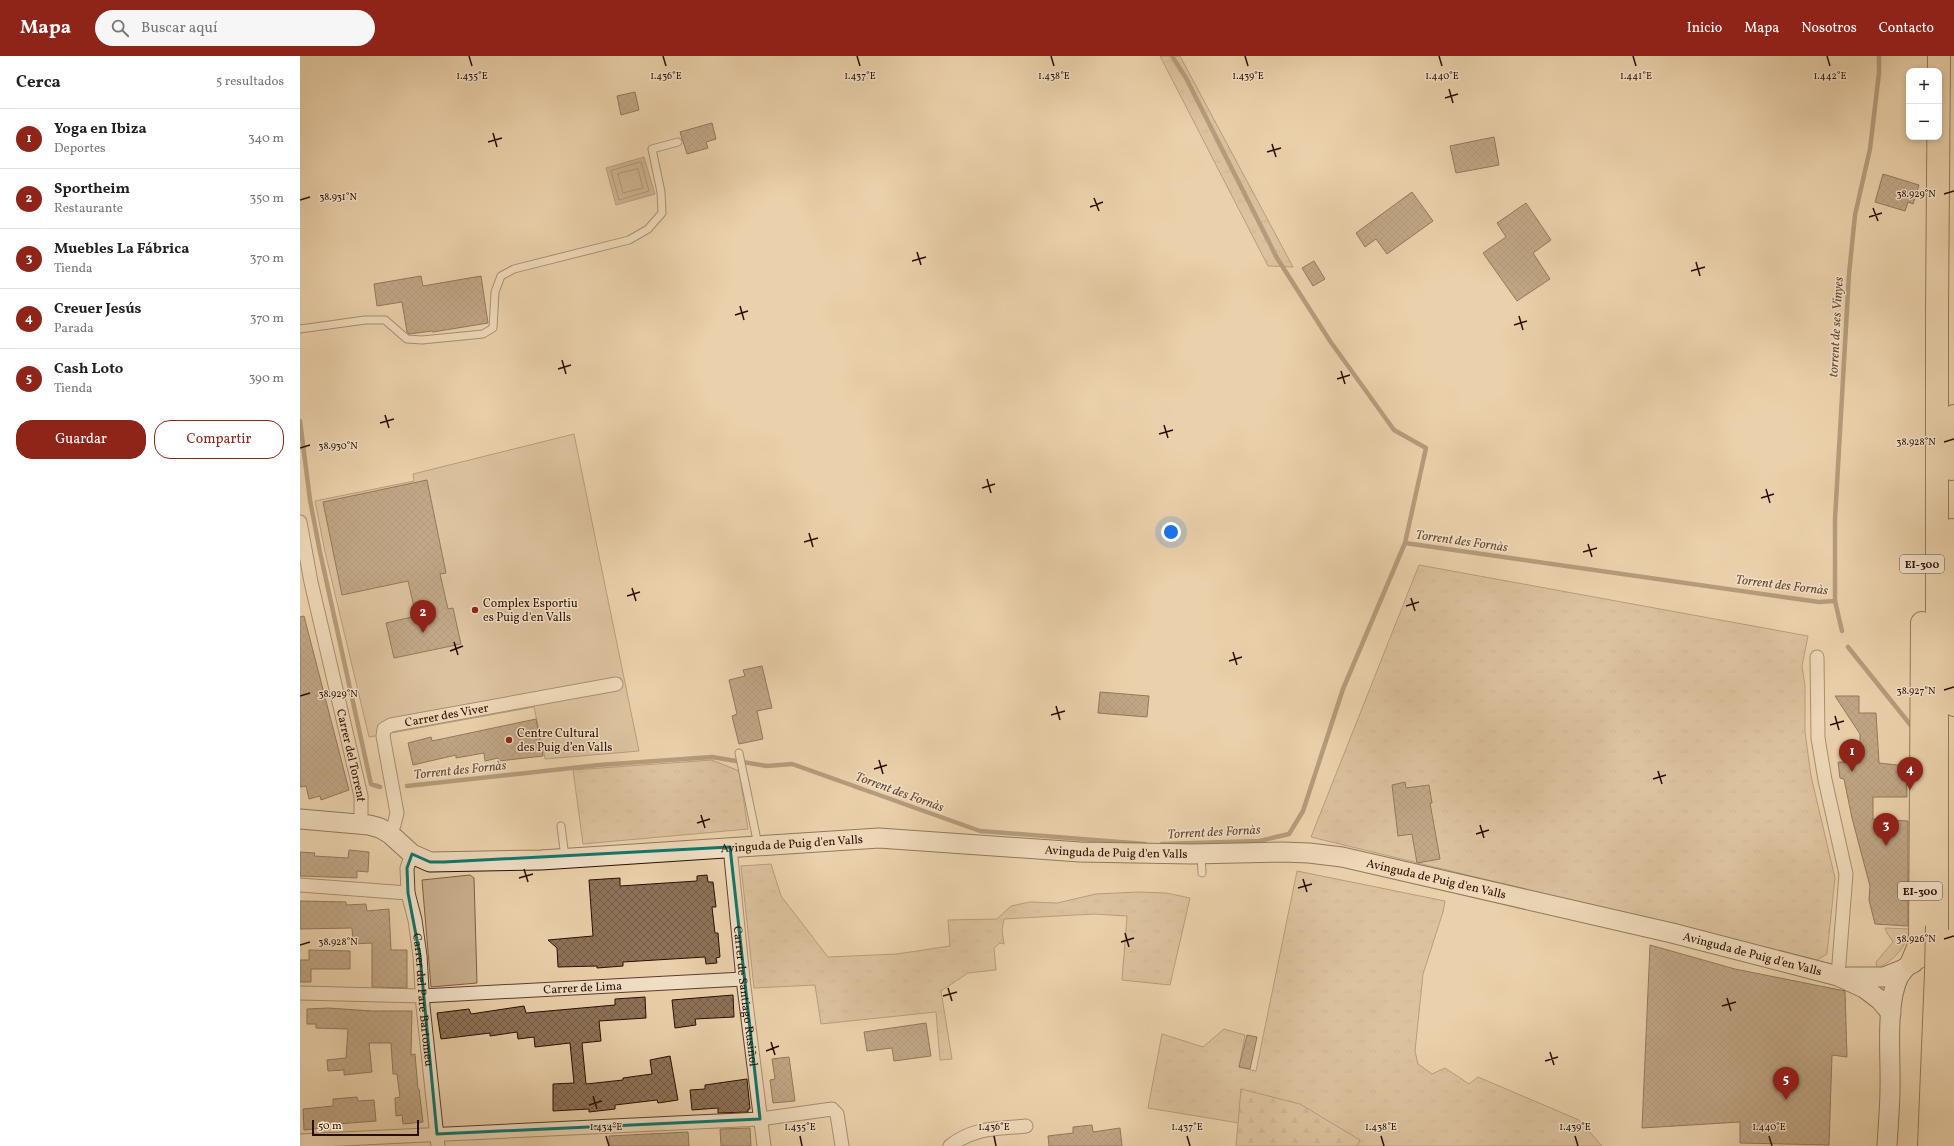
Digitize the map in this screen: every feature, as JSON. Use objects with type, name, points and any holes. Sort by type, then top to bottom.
[{"type":"highway","name":"EI-300","points":[[1908,965],[1920,943],[1923,500],[1926,398],[1930,353],[1937,310],[1939,56]]},
{"type":"highway","points":[[1937,310],[1946,933],[1948,966],[1947,1146]]},
{"type":"highway","points":[[1954,416],[1952,469],[1954,705]]},
{"type":"highway","points":[[1929,1146],[1948,966]]},
{"type":"street","name":"Carrer del Torrent","points":[[300,522],[305,583],[361,796],[362,825]]},
{"type":"street","points":[[1817,657],[1818,738],[1825,780],[1846,874],[1838,976]]},
{"type":"street","name":"Carrer des Viver","points":[[390,834],[394,826],[397,813],[383,736],[384,729],[391,725],[616,684]]},
{"type":"street","points":[[300,820],[362,825],[380,828],[390,834]]},
{"type":"street","name":"Avinguda de Puig d'en Valls","points":[[390,834],[412,854],[430,862],[565,858],[879,838],[1080,852],[1309,853],[1342,857],[1672,933],[1838,976],[1864,988],[1880,1000],[1891,1013]]},
{"type":"street","name":"Carrer de Santiago Rusiñol","points":[[730,847],[743,979],[764,1146]]},
{"type":"street","name":"Carrer del Pare Bartomeu","points":[[412,854],[407,868],[408,893],[417,934],[422,996],[438,1140]]},
{"type":"street","points":[[300,885],[408,893]]},
{"type":"street","name":"Avinguda de Puig d'en Valls","points":[[1838,976],[1884,977],[1931,954],[1948,966]]},
{"type":"street","name":"EI-300","points":[[1887,1146],[1890,1090],[1891,1013],[1893,993],[1908,965]]},
{"type":"street","name":"Carrer de Lima","points":[[300,993],[422,996],[743,979]]},
{"type":"street","points":[[300,1141],[438,1140],[760,1119],[832,1108],[838,1114],[842,1146]]},
{"type":"street","points":[[950,1146],[960,1138],[975,1131],[1026,1126]]},
{"type":"lane","points":[[300,329],[365,320],[385,320],[407,339],[422,340],[483,334],[493,328],[495,292],[501,276],[514,269],[628,240],[648,229],[662,213],[662,192],[652,149],[678,142]]},
{"type":"lane","points":[[739,753],[758,845]]},
{"type":"lane","points":[[561,826],[565,858]]},
{"type":"lane","points":[[1201,853],[1202,873]]},
{"type":"highlighted area","points":[[730,847],[760,1119],[437,1134],[420,956],[408,893],[407,868],[412,854],[430,862],[444,862]]},
{"type":"green space","points":[[1160,56],[1180,56],[1293,267],[1268,266]]},
{"type":"green space","name":"Complex Esportiu es Puig d'en Valls","points":[[574,434],[639,751],[545,759],[534,707],[369,737],[325,552],[315,501],[414,481],[413,474]]},
{"type":"green space","points":[[1419,565],[1808,636],[1802,666],[1805,686],[1805,732],[1811,776],[1835,878],[1827,954],[1817,960],[1311,837]]},
{"type":"green space","points":[[712,760],[739,771],[748,829],[583,844],[573,770]]},
{"type":"green space","points":[[771,864],[781,896],[828,957],[897,954],[950,946],[948,920],[997,919],[1011,906],[1030,902],[1057,903],[1096,894],[1138,892],[1166,893],[1190,898],[1170,985],[1122,980],[1127,916],[1094,914],[1004,919],[1002,930],[1004,944],[1000,943],[994,948],[996,970],[968,973],[941,991],[952,1059],[940,1060],[936,1012],[821,1024],[815,985],[754,988],[741,866]]},
{"type":"green space","points":[[1297,871],[1445,901],[1443,912],[1423,974],[1415,1051],[1418,1064],[1432,1074],[1445,1068],[1469,1084],[1478,1077],[1579,1120],[1602,1146],[1357,1146],[1360,1140],[1241,1089],[1239,1123],[1148,1108],[1162,1034],[1203,1047],[1224,1029],[1245,1035],[1239,1067],[1256,1071]]},
{"type":"green space","points":[[470,875],[474,878],[477,983],[431,987],[422,880]]},
{"type":"green space","points":[[1885,928],[1910,929],[1906,941],[1894,958],[1877,968],[1876,962],[1893,942]]},
{"type":"green space","points":[[1241,1089],[1300,1104],[1360,1140],[1357,1146],[1236,1146]]},
{"type":"water","points":[[644,157],[655,194],[616,205],[606,168]]},
{"type":"building","points":[[635,92],[639,110],[621,115],[617,96]]},
{"type":"building","points":[[712,123],[716,139],[706,142],[708,148],[687,154],[680,132]]},
{"type":"building","points":[[1494,137],[1499,165],[1456,173],[1450,146]]},
{"type":"building","points":[[1883,174],[1919,185],[1913,204],[1908,202],[1905,211],[1875,202]]},
{"type":"building","points":[[1412,192],[1433,221],[1387,254],[1376,239],[1365,247],[1356,233]]},
{"type":"building","points":[[1526,203],[1551,240],[1533,253],[1550,279],[1517,301],[1483,253],[1506,237],[1497,223]]},
{"type":"building","points":[[1314,261],[1325,279],[1313,286],[1302,268]]},
{"type":"building","points":[[421,276],[423,286],[481,276],[488,323],[433,332],[409,334],[407,332],[402,302],[377,306],[374,284]]},
{"type":"building","points":[[427,480],[446,573],[440,574],[448,609],[453,608],[461,644],[394,658],[386,623],[416,616],[408,581],[342,595],[323,502]]},
{"type":"building","points":[[304,616],[349,790],[321,800],[320,796],[309,799],[306,786],[300,787],[300,617]]},
{"type":"building","points":[[762,666],[772,708],[757,711],[763,739],[739,744],[732,716],[737,714],[729,680],[745,676],[743,670]]},
{"type":"building","points":[[1100,692],[1149,696],[1147,717],[1098,713]]},
{"type":"building","points":[[1835,696],[1859,696],[1859,713],[1876,713],[1879,763],[1906,766],[1907,797],[1873,797],[1873,819],[1908,821],[1908,926],[1875,924],[1869,900],[1870,886],[1852,818],[1844,779],[1840,778],[1838,762],[1860,763],[1860,734]]},
{"type":"building","points":[[536,719],[543,756],[499,761],[498,758],[485,761],[484,753],[456,758],[456,755],[413,765],[408,743],[431,737],[432,741]]},
{"type":"building","points":[[1405,782],[1406,788],[1429,785],[1432,803],[1430,803],[1440,859],[1417,863],[1412,834],[1398,836],[1392,785]]},
{"type":"building","points":[[349,850],[369,852],[368,872],[357,871],[357,878],[300,876],[300,852],[315,853],[314,856],[348,858]]},
{"type":"building","points":[[707,875],[708,882],[713,882],[716,907],[712,907],[715,933],[718,933],[720,957],[716,958],[717,963],[706,964],[705,957],[623,962],[623,966],[597,968],[597,966],[558,967],[557,948],[548,940],[593,936],[589,880],[620,878],[620,886],[697,881],[697,876]]},
{"type":"building","points":[[300,901],[346,902],[346,905],[366,904],[367,911],[389,909],[391,950],[407,950],[407,988],[372,987],[372,943],[353,944],[352,928],[300,929]]},
{"type":"building","points":[[1650,945],[1735,969],[1845,991],[1847,1057],[1832,1055],[1829,1145],[1740,1143],[1740,1122],[1642,1128]]},
{"type":"building","points":[[309,950],[350,951],[350,969],[311,969],[311,982],[300,982],[300,960],[309,960]]},
{"type":"building","points":[[733,995],[734,1017],[695,1019],[696,1025],[675,1028],[672,1000]]},
{"type":"building","points":[[645,997],[646,1018],[599,1021],[601,1041],[582,1043],[586,1084],[623,1080],[623,1078],[652,1074],[650,1060],[670,1056],[678,1100],[658,1103],[657,1100],[615,1105],[615,1109],[589,1112],[589,1109],[553,1111],[553,1084],[574,1083],[570,1043],[535,1047],[534,1037],[518,1039],[517,1032],[490,1036],[490,1033],[441,1039],[437,1013],[469,1009],[471,1014],[524,1006],[526,1013],[615,1005],[615,999]]},
{"type":"building","points":[[328,1008],[372,1011],[412,1011],[411,1055],[415,1054],[423,1122],[403,1124],[402,1115],[396,1116],[395,1098],[400,1097],[397,1074],[393,1074],[391,1043],[369,1043],[372,1072],[344,1075],[344,1070],[328,1071],[327,1060],[346,1058],[348,1029],[316,1028],[316,1024],[307,1024],[307,1009]]},
{"type":"building","points":[[926,1023],[931,1056],[894,1061],[892,1048],[867,1051],[864,1032]]},
{"type":"building","points":[[1247,1035],[1257,1037],[1250,1069],[1239,1067]]},
{"type":"building","points":[[789,1057],[795,1101],[773,1103],[770,1080],[775,1079],[772,1059]]},
{"type":"building","points":[[747,1079],[750,1109],[748,1109],[748,1112],[718,1113],[718,1108],[692,1110],[690,1090],[705,1089],[705,1085]]},
{"type":"building","points":[[357,1097],[358,1101],[374,1100],[376,1121],[323,1125],[323,1128],[304,1130],[303,1109],[333,1106],[333,1099]]},
{"type":"building","points":[[1092,1125],[1093,1132],[1120,1128],[1122,1146],[1049,1146],[1048,1136],[1073,1133],[1073,1127]]},
{"type":"building","points":[[750,1128],[751,1146],[721,1146],[720,1129]]},
{"type":"building","points":[[688,1132],[689,1146],[609,1146],[609,1136]]},
{"type":"waterway","points":[[1172,56],[1186,78],[1277,258],[1330,341],[1394,430],[1426,448],[1405,543]]},
{"type":"waterway","name":"torrent de ses Vinyes","points":[[1842,631],[1835,601],[1835,519],[1849,274],[1855,215],[1870,149],[1879,73],[1879,56]]},
{"type":"waterway","name":"Torrent des Fornàs","points":[[300,421],[310,500],[320,552],[371,784],[380,787]]},
{"type":"waterway","name":"Torrent des Fornàs","points":[[1162,844],[1259,841],[1289,834],[1303,811],[1343,689],[1405,543],[1819,602],[1835,601]]},
{"type":"waterway","points":[[1848,647],[1913,728]]},
{"type":"waterway","name":"Torrent des Fornàs","points":[[407,786],[599,765],[712,757],[767,766],[792,764],[980,831],[1145,844]]},
{"type":"place","name":"Complex Esportiu es Puig d'en Valls","points":[[475,610]]},
{"type":"place","name":"Sportheim","points":[[423,633]]},
{"type":"place","name":"Centre Cultural des Puig d’en Valls","points":[[509,740]]},
{"type":"place","name":"Yoga en Ibiza","points":[[1852,772]]},
{"type":"place","name":"Creuer Jesús","points":[[1910,790]]},
{"type":"place","name":"Muebles La Fábrica","points":[[1886,846]]},
{"type":"place","name":"Cash Loto","points":[[1786,1100]]}]
